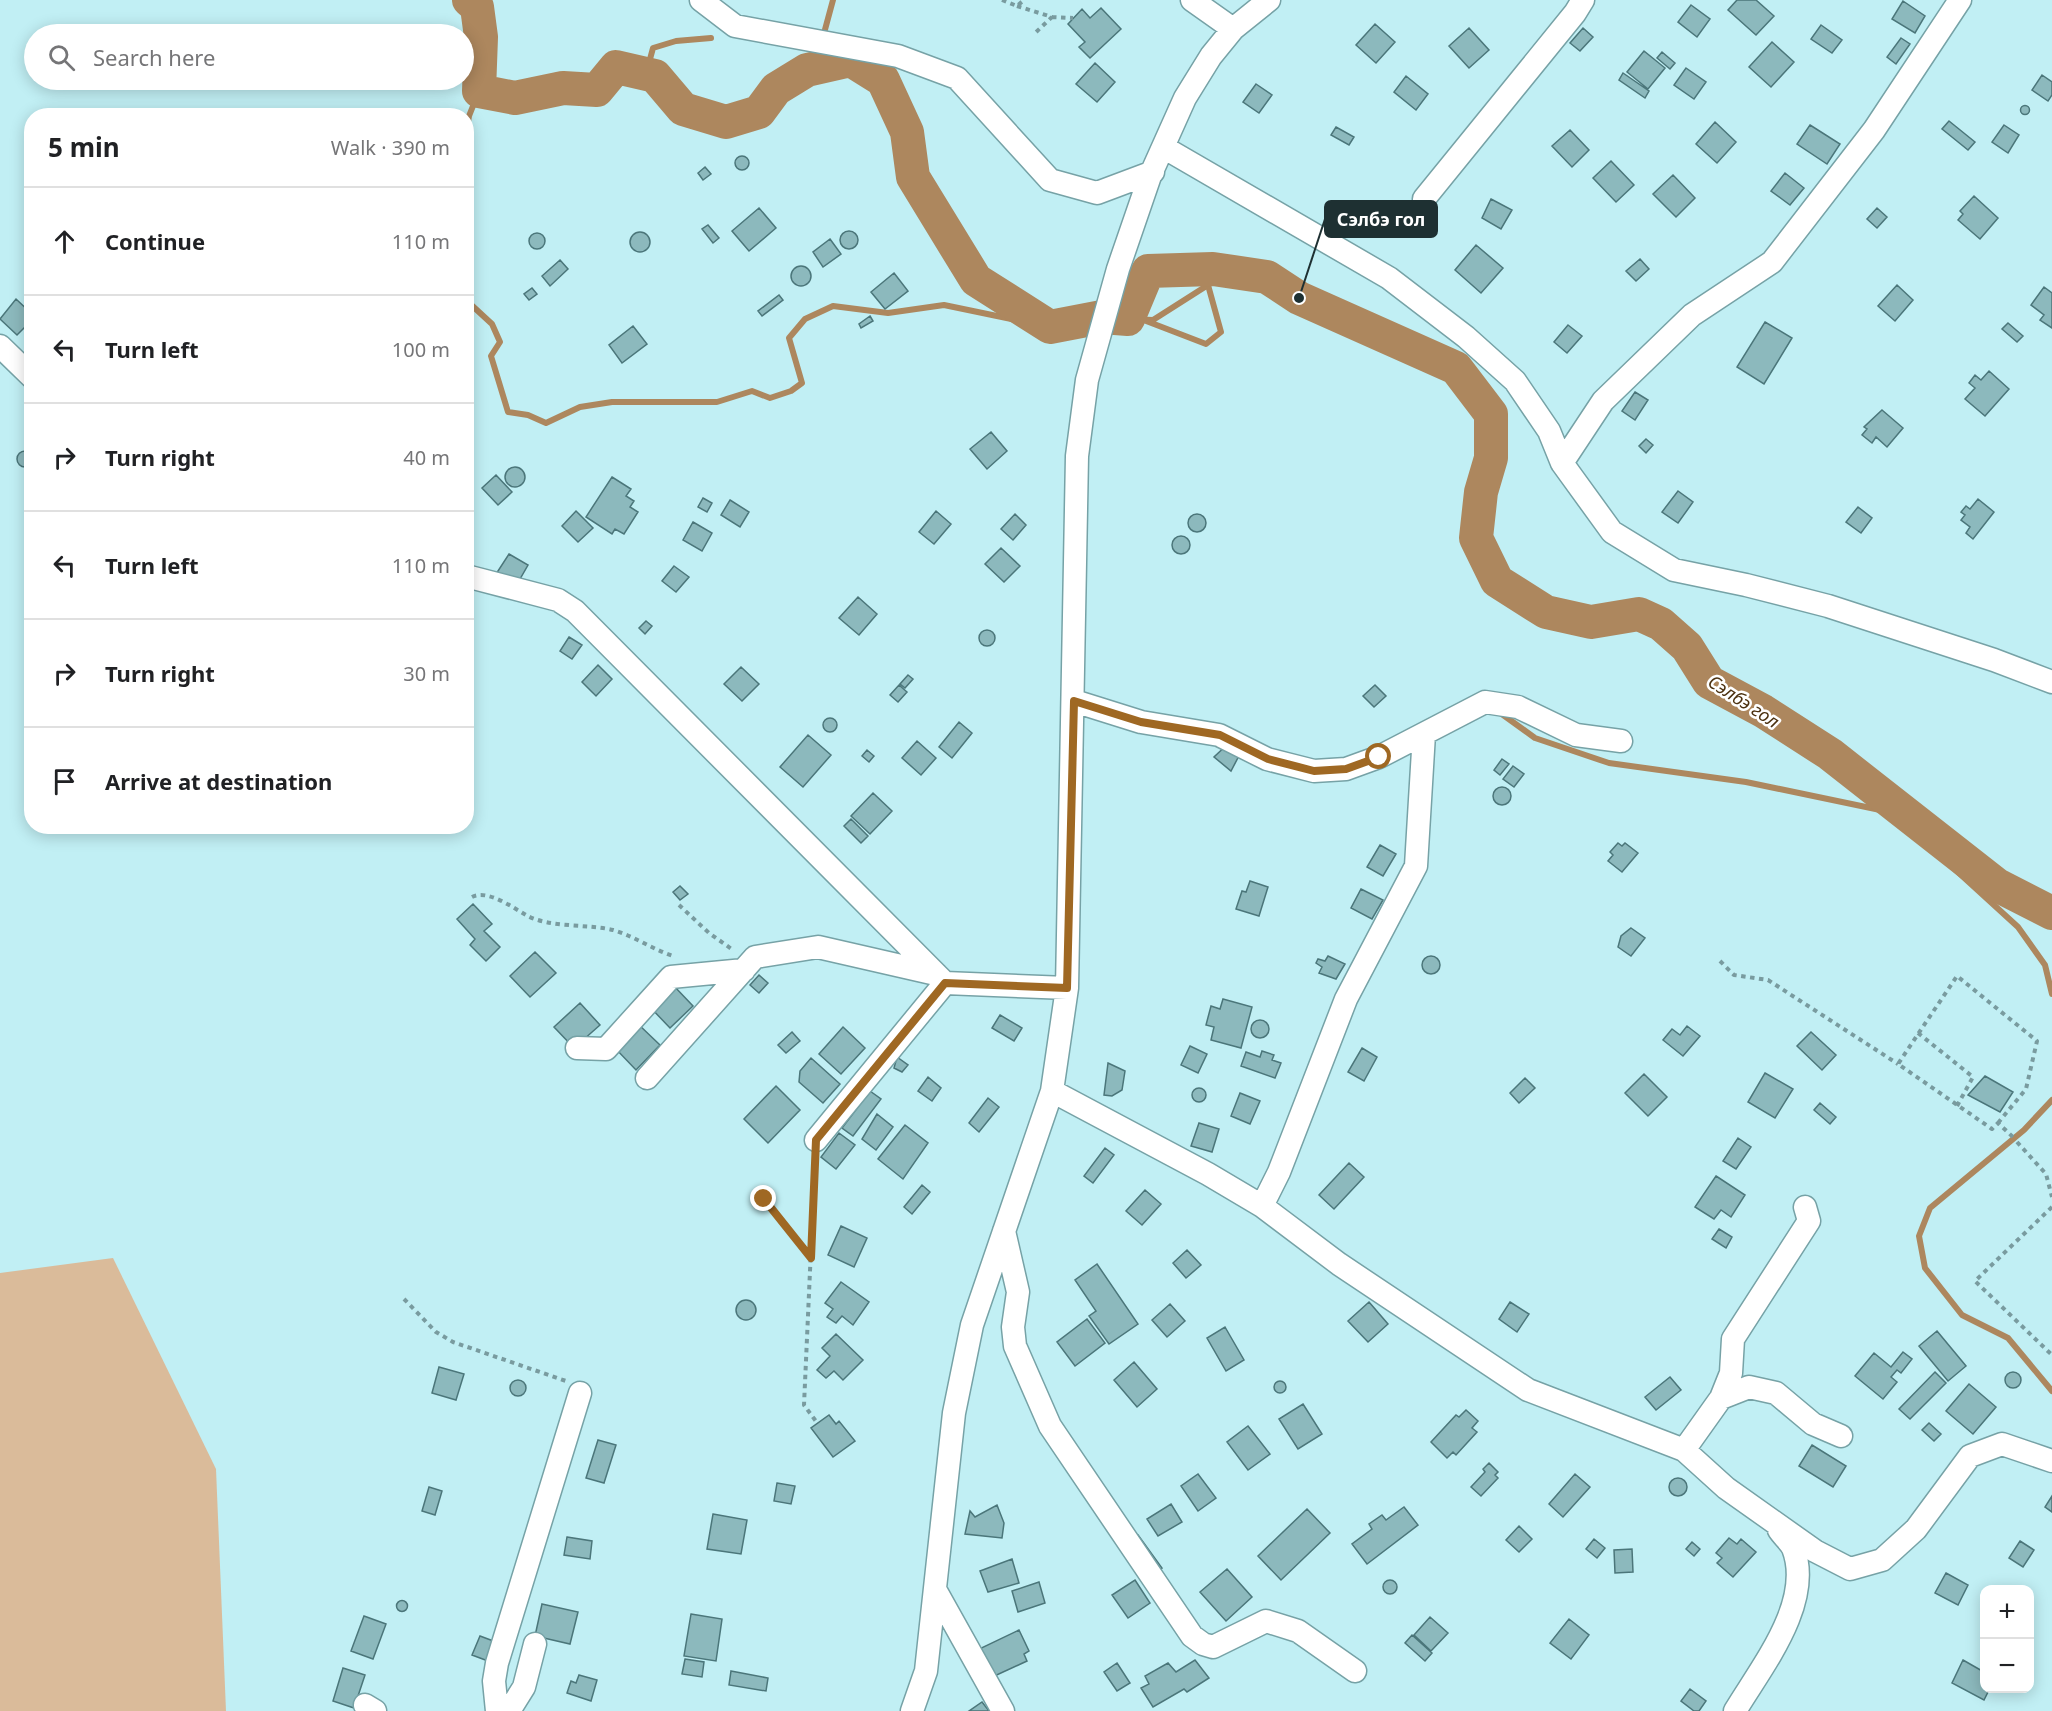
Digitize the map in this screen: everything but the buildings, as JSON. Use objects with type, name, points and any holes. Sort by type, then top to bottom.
[{"type":"street","points":[[701,0],[735,26],[898,56],[957,78],[1050,180],[1097,193],[1153,172]]},
{"type":"street","points":[[1192,0],[1233,29]]},
{"type":"street","points":[[912,1711],[926,1671],[954,1413],[972,1325],[1052,1091],[1067,988],[1077,456],[1086,380],[1112,287],[1153,172],[1185,98],[1211,56],[1233,29],[1269,0]]},
{"type":"street","points":[[1424,198],[1584,0]]},
{"type":"street","points":[[1562,463],[1603,401],[1692,315],[1772,262],[1874,130],[1960,0]]},
{"type":"street","points":[[1163,147],[1389,278],[1466,337],[1515,381],[1549,431],[1562,463],[1612,532],[1674,570],[1828,606],[2052,682]]},
{"type":"street","points":[[0,346],[24,369]]},
{"type":"street","points":[[474,578],[558,600],[574,611],[940,979]]},
{"type":"street","points":[[1074,701],[1141,722],[1220,735],[1268,759],[1314,771],[1346,769],[1379,757],[1485,702],[1518,706],[1576,735],[1621,741]]},
{"type":"street","points":[[1262,1206],[1279,1172],[1346,999],[1416,866],[1424,734]]},
{"type":"street","points":[[647,1078],[755,957],[818,947],[940,979],[1067,988]]},
{"type":"street","points":[[577,1048],[606,1049],[671,977],[747,966]]},
{"type":"street","points":[[816,1140],[940,979]]},
{"type":"street","points":[[1052,1091],[1208,1174],[1262,1206],[1339,1264],[1528,1390],[1684,1450],[1726,1488],[1815,1551],[1850,1569],[1882,1560],[1916,1529],[1970,1455],[2002,1444],[2049,1460]]},
{"type":"street","points":[[1684,1450],[1720,1398],[1731,1373],[1733,1339],[1809,1221],[1805,1207]]},
{"type":"street","points":[[1004,1230],[1018,1292],[1013,1327],[1015,1346],[1050,1426],[1192,1636],[1203,1644],[1213,1647],[1266,1622],[1298,1631],[1355,1671]]},
{"type":"street","points":[[1720,1398],[1749,1387],[1776,1393],[1813,1424],[1841,1436]]},
{"type":"street","points":[[496,1711],[494,1682],[497,1663],[580,1394]]},
{"type":"street","points":[[1735,1711],[1794,1609],[1799,1573],[1792,1546],[1764,1513]]},
{"type":"street","points":[[936,1591],[1003,1711]]},
{"type":"street","points":[[508,1711],[524,1687],[536,1644]]},
{"type":"path","points":[[1002,0],[1052,17],[1073,18]]},
{"type":"path","points":[[1017,6],[1024,0]]},
{"type":"path","points":[[1033,35],[1052,17]]},
{"type":"path","points":[[472,897],[489,895],[528,917],[577,927],[610,929],[638,938],[676,957]]},
{"type":"path","points":[[680,905],[747,966]]},
{"type":"path","points":[[1720,961],[1734,975],[1768,980],[1898,1064],[1992,1129],[2026,1089],[2037,1041],[1958,976],[1898,1064]]},
{"type":"path","points":[[1918,1033],[1973,1077],[1957,1106]]},
{"type":"path","points":[[1998,1123],[2014,1138]]},
{"type":"path","points":[[816,1140],[804,1406],[818,1424]]},
{"type":"path","points":[[2018,1142],[2046,1174],[2052,1197]]},
{"type":"path","points":[[764,1199],[811,1258]]},
{"type":"path","points":[[2052,1206],[1975,1281],[2052,1355]]},
{"type":"path","points":[[404,1299],[436,1332],[453,1342],[577,1384],[580,1394]]},
{"type":"shaded area","points":[[113,1258],[216,1469],[226,1711],[0,1711],[0,1273]]},
{"type":"waterway","name":"Сэлбэ гол","points":[[469,0],[477,7],[481,37],[479,91],[515,98],[563,88],[597,90],[616,67],[655,76],[683,109],[726,122],[759,112],[776,89],[807,70],[851,60],[883,80],[907,132],[913,177],[976,280],[1050,327],[1102,317],[1128,319],[1148,271],[1213,269],[1267,277],[1299,298],[1456,368],[1491,414],[1491,458],[1481,492],[1476,538],[1497,581],[1546,612],[1591,622],[1639,614],[1661,624],[1687,647],[1709,682],[1763,711],[1830,754],[1997,885],[2052,913]]},
{"type":"waterway","points":[[823,37],[833,0]]},
{"type":"waterway","points":[[646,74],[653,48],[676,41],[711,38]]},
{"type":"waterway","points":[[807,70],[821,47]]},
{"type":"waterway","points":[[472,108],[479,91]]},
{"type":"waterway","points":[[1128,319],[1153,320],[1230,271]]},
{"type":"waterway","points":[[1141,319],[1206,344],[1221,332],[1208,285]]},
{"type":"waterway","points":[[474,307],[492,324],[500,342],[491,356],[508,412],[528,415],[546,423],[580,407],[612,402],[717,402],[752,391],[770,398],[791,391],[802,383],[789,338],[805,319],[833,306],[888,313],[944,305],[1050,327]]},
{"type":"waterway","points":[[1499,712],[1535,738],[1609,763],[1746,782],[1909,816],[1948,863],[2018,927],[2045,965],[2052,994]]},
{"type":"waterway","points":[[2052,1100],[2024,1130],[1930,1208],[1919,1236],[1925,1268],[1962,1315],[2008,1338],[2052,1391]]},
{"type":"place","name":"Сэлбэ гол","points":[[1299,298]]},
{"type":"route","points":[[764,1199],[811,1258],[816,1140],[945,983],[1067,988],[1074,701],[1141,722],[1220,735],[1268,759],[1314,771],[1346,769],[1379,757]]}]
